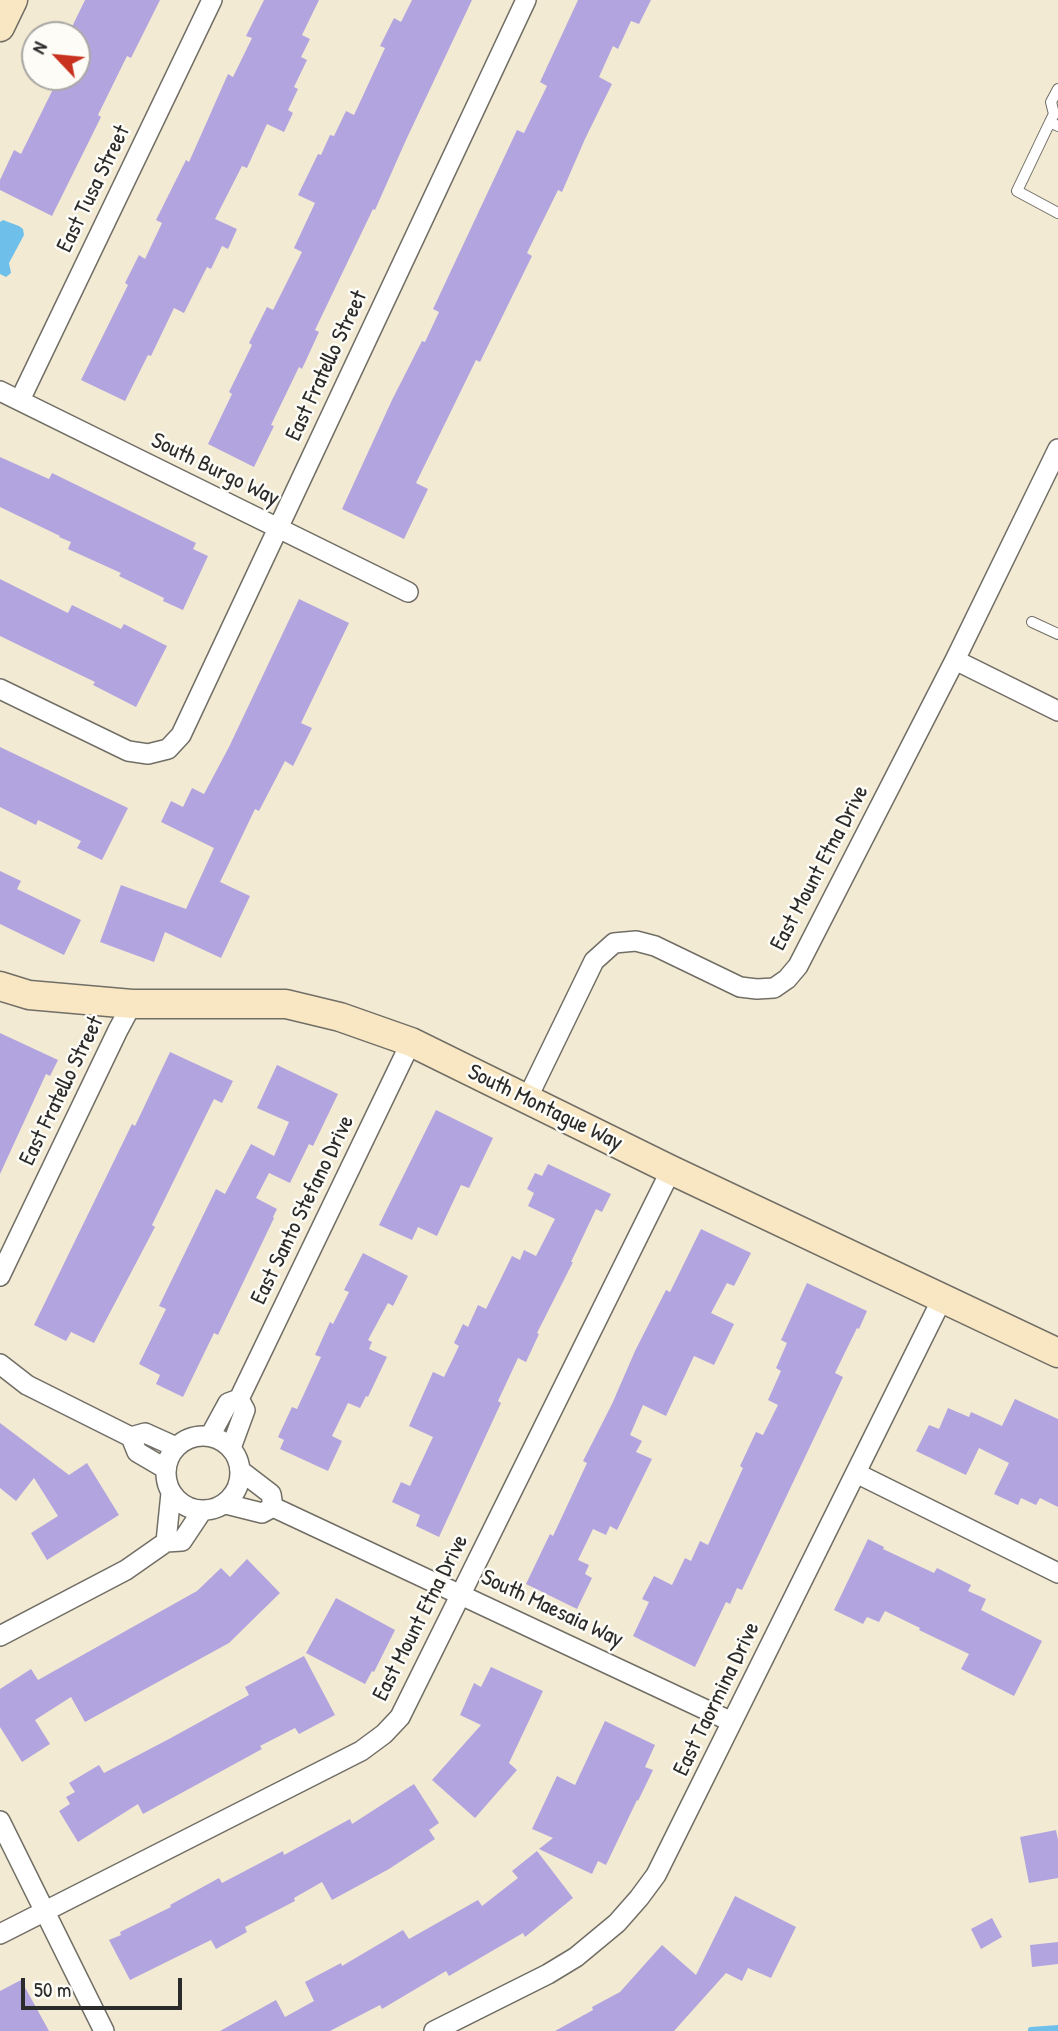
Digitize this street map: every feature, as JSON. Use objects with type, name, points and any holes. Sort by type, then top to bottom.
[{"type":"street","points":[[0,27],[13,0]]},
{"type":"street","name":"East Tusa Street","points":[[20,400],[212,0]]},
{"type":"street","name":"East Fratello Street","points":[[0,690],[128,751],[148,754],[168,749],[181,735],[526,0]]},
{"type":"street","name":"South Burgo Way","points":[[0,391],[408,592]]},
{"type":"street","name":"East Mount Etna Drive","points":[[527,1099],[594,961],[614,943],[636,941],[655,946],[740,987],[774,988],[787,979],[798,966],[955,660],[1058,449]]},
{"type":"street","points":[[955,660],[1058,711]]},
{"type":"street","name":"South Montague Way","points":[[0,986],[29,995],[132,1004],[286,1004],[340,1017],[411,1042],[671,1170],[1058,1353]]},
{"type":"street","name":"East Fratello Street","points":[[0,1276],[132,1004]]},
{"type":"street","name":"East Santo Stefano Drive","points":[[210,1436],[228,1403],[239,1399],[411,1042]]},
{"type":"street","name":"East Mount Etna Drive","points":[[0,1934],[349,1757],[384,1734],[400,1717],[671,1170]]},
{"type":"street","name":"East Taormina Drive","points":[[435,2031],[576,1957],[617,1923],[656,1875],[943,1297]]},
{"type":"street","points":[[0,1364],[27,1385],[131,1437],[137,1451],[166,1469]]},
{"type":"street","name":"East Santo Stefano Drive","points":[[231,1448],[245,1410],[239,1399]]},
{"type":"street","points":[[131,1437],[145,1433],[176,1447]]},
{"type":"street","points":[[210,1436],[222,1440],[231,1448],[238,1459],[240,1483],[226,1504],[202,1511],[190,1509],[171,1493],[166,1481],[169,1457],[176,1447],[186,1440],[210,1436]]},
{"type":"street","name":"South Maesaia Way","points":[[241,1471],[271,1494],[273,1507]]},
{"type":"street","points":[[856,1473],[1058,1573]]},
{"type":"street","points":[[166,1542],[171,1493]]},
{"type":"street","name":"South Maesaia Way","points":[[226,1504],[262,1513],[273,1507]]},
{"type":"street","name":"South Maesaia Way","points":[[273,1507],[732,1722]]},
{"type":"street","points":[[0,1636],[126,1570],[166,1542],[182,1541],[202,1511]]},
{"type":"street","points":[[0,1821],[104,2031]]},
{"type":"lane","points":[[1058,89],[1051,102],[1055,118],[1017,191],[1058,213]]},
{"type":"lane","points":[[1032,622],[1058,634]]},
{"type":"water","points":[[3,220],[19,226],[24,235],[9,263],[11,273],[6,277],[0,274],[0,222]]},
{"type":"building","points":[[85,0],[160,0],[131,58],[127,56],[98,115],[101,117],[52,216],[0,190],[0,180],[14,150],[21,154],[52,91],[91,91],[91,21],[75,21]]},
{"type":"building","points":[[264,0],[319,0],[302,35],[310,39],[301,57],[307,60],[294,87],[298,89],[288,110],[293,113],[284,132],[267,124],[247,168],[242,166],[215,219],[237,229],[228,249],[222,246],[211,269],[207,267],[184,313],[174,308],[125,401],[81,380],[128,285],[125,283],[139,255],[145,259],[162,223],[156,220],[186,160],[189,162],[228,74],[233,77],[252,38],[246,36]]},
{"type":"building","points":[[412,0],[472,0],[375,210],[373,209],[315,330],[319,332],[271,425],[274,426],[254,467],[208,444],[252,345],[249,343],[267,307],[273,310],[302,252],[294,248],[315,203],[298,195],[318,154],[321,155],[330,135],[334,136],[346,111],[354,115],[385,48],[380,46],[394,18],[401,22]]},
{"type":"building","points":[[578,0],[651,0],[639,24],[631,21],[618,49],[613,46],[599,77],[612,84],[562,192],[558,190],[527,253],[532,256],[480,362],[476,360],[416,483],[428,489],[404,539],[342,509],[392,400],[439,312],[433,309],[517,130],[524,133],[547,86],[540,82]]},
{"type":"building","points":[[0,457],[49,479],[52,473],[196,543],[193,549],[208,556],[183,610],[119,576],[121,573],[68,549],[71,542],[0,507]]},
{"type":"building","points":[[0,579],[68,613],[72,605],[121,629],[124,624],[167,646],[136,707],[93,685],[95,682],[0,636]]},
{"type":"building","points":[[299,599],[349,623],[301,723],[312,728],[293,766],[285,761],[259,811],[255,809],[220,882],[250,896],[221,958],[165,932],[154,962],[100,942],[121,885],[186,909],[214,848],[161,822],[171,801],[183,807],[192,788],[204,794]]},
{"type":"building","points":[[0,747],[128,808],[102,860],[77,848],[81,841],[38,820],[36,825],[0,807]]},
{"type":"building","points":[[0,871],[21,881],[17,889],[81,920],[64,955],[0,924]]},
{"type":"building","points":[[0,1033],[58,1060],[50,1076],[46,1074],[0,1174]]},
{"type":"building","points":[[170,1052],[233,1081],[222,1103],[214,1099],[152,1225],[155,1227],[94,1343],[71,1332],[66,1341],[34,1325]]},
{"type":"building","points":[[277,1065],[338,1094],[313,1146],[309,1144],[290,1183],[269,1173],[256,1198],[277,1209],[274,1218],[218,1335],[214,1333],[183,1397],[156,1384],[160,1375],[139,1364],[166,1309],[159,1306],[216,1189],[225,1194],[251,1144],[274,1156],[289,1122],[257,1108]]},
{"type":"building","points":[[436,1110],[493,1138],[469,1188],[461,1185],[437,1236],[418,1227],[412,1240],[379,1225]]},
{"type":"building","points":[[548,1164],[611,1194],[602,1212],[596,1209],[526,1362],[518,1358],[498,1401],[501,1403],[439,1537],[416,1526],[420,1515],[392,1502],[401,1482],[410,1486],[433,1437],[409,1426],[433,1372],[444,1377],[459,1346],[454,1343],[463,1324],[468,1327],[478,1305],[486,1309],[512,1256],[520,1260],[524,1250],[536,1256],[555,1219],[528,1206],[534,1193],[527,1189],[535,1173],[542,1176]]},
{"type":"building","points":[[701,1229],[751,1253],[734,1286],[727,1283],[711,1313],[734,1324],[714,1365],[694,1356],[666,1416],[643,1405],[630,1435],[642,1441],[636,1452],[652,1459],[617,1530],[610,1526],[606,1535],[593,1529],[578,1560],[589,1565],[585,1574],[592,1578],[577,1609],[526,1584],[550,1534],[553,1536],[587,1463],[583,1461],[635,1351],[666,1290],[670,1292]]},
{"type":"building","points":[[363,1253],[408,1276],[393,1306],[388,1303],[368,1340],[372,1342],[369,1349],[387,1357],[360,1408],[348,1403],[332,1436],[342,1441],[328,1471],[280,1449],[284,1440],[278,1437],[292,1407],[297,1409],[321,1357],[315,1355],[330,1322],[333,1324],[349,1292],[344,1290]]},
{"type":"building","points":[[807,1283],[867,1311],[835,1373],[843,1377],[742,1590],[737,1588],[730,1604],[726,1602],[695,1667],[633,1636],[649,1602],[642,1599],[654,1576],[672,1585],[685,1558],[691,1561],[700,1541],[708,1545],[743,1468],[740,1466],[756,1432],[763,1435],[778,1405],[768,1400],[781,1371],[776,1368],[787,1343],[781,1340]]},
{"type":"building","points":[[1015,1399],[1058,1419],[1058,1507],[1040,1498],[1036,1505],[1021,1498],[1018,1505],[994,1494],[1009,1463],[979,1448],[966,1475],[916,1451],[929,1425],[939,1429],[948,1408],[969,1417],[971,1412],[1002,1426]]},
{"type":"building","points":[[0,1423],[69,1475],[87,1463],[119,1515],[47,1560],[31,1533],[58,1516],[34,1478],[16,1501],[0,1488]]},
{"type":"building","points":[[868,1539],[934,1573],[937,1568],[971,1585],[968,1591],[986,1599],[981,1610],[1042,1641],[1014,1696],[961,1669],[969,1654],[885,1611],[879,1622],[867,1617],[863,1624],[834,1610]]},
{"type":"building","points":[[247,1559],[280,1593],[229,1643],[85,1722],[71,1697],[35,1720],[50,1744],[22,1762],[0,1727],[0,1689],[31,1669],[38,1680],[197,1591],[221,1568],[230,1577]]},
{"type":"building","points":[[336,1598],[395,1630],[365,1684],[306,1653]]},
{"type":"building","points":[[304,1656],[335,1715],[299,1734],[295,1728],[260,1746],[262,1749],[143,1814],[138,1804],[78,1842],[59,1811],[70,1804],[66,1797],[75,1792],[69,1783],[99,1765],[104,1773],[169,1739],[249,1695],[245,1687]]},
{"type":"building","points":[[491,1667],[543,1691],[509,1763],[517,1770],[475,1818],[432,1780],[481,1725],[460,1715],[474,1683],[481,1687]]},
{"type":"building","points":[[605,1721],[655,1745],[645,1767],[653,1770],[606,1865],[598,1861],[592,1874],[539,1849],[553,1838],[532,1829],[557,1776],[575,1785]]},
{"type":"building","points":[[414,1784],[439,1823],[429,1830],[435,1839],[389,1869],[332,1900],[322,1882],[294,1898],[295,1901],[245,1927],[247,1932],[216,1949],[211,1940],[130,1980],[109,1940],[121,1935],[120,1932],[171,1907],[170,1905],[219,1878],[222,1883],[283,1851],[284,1855],[350,1819],[352,1824]]},
{"type":"building","points":[[1056,1830],[1058,1878],[1029,1883],[1020,1837]]},
{"type":"building","points":[[537,1851],[573,1898],[525,1937],[523,1933],[449,1976],[446,1971],[382,2009],[380,2005],[330,2031],[220,2031],[276,2000],[285,2017],[314,2001],[305,1982],[341,1963],[342,1966],[403,1930],[409,1939],[478,1900],[482,1906],[518,1878],[512,1871]]},
{"type":"building","points":[[735,1896],[796,1927],[771,1978],[748,1968],[742,1981],[726,1973],[674,2031],[555,2031],[620,1992],[662,1945],[696,1975]]},
{"type":"building","points":[[992,1918],[1002,1937],[981,1949],[971,1929]]},
{"type":"building","points":[[1058,1942],[1058,1964],[1032,1967],[1030,1945]]},
{"type":"building","points":[[21,1980],[49,2031],[0,2031],[0,1991]]},
{"type":"waterway","points":[[1031,2030],[1058,2028]]}]
